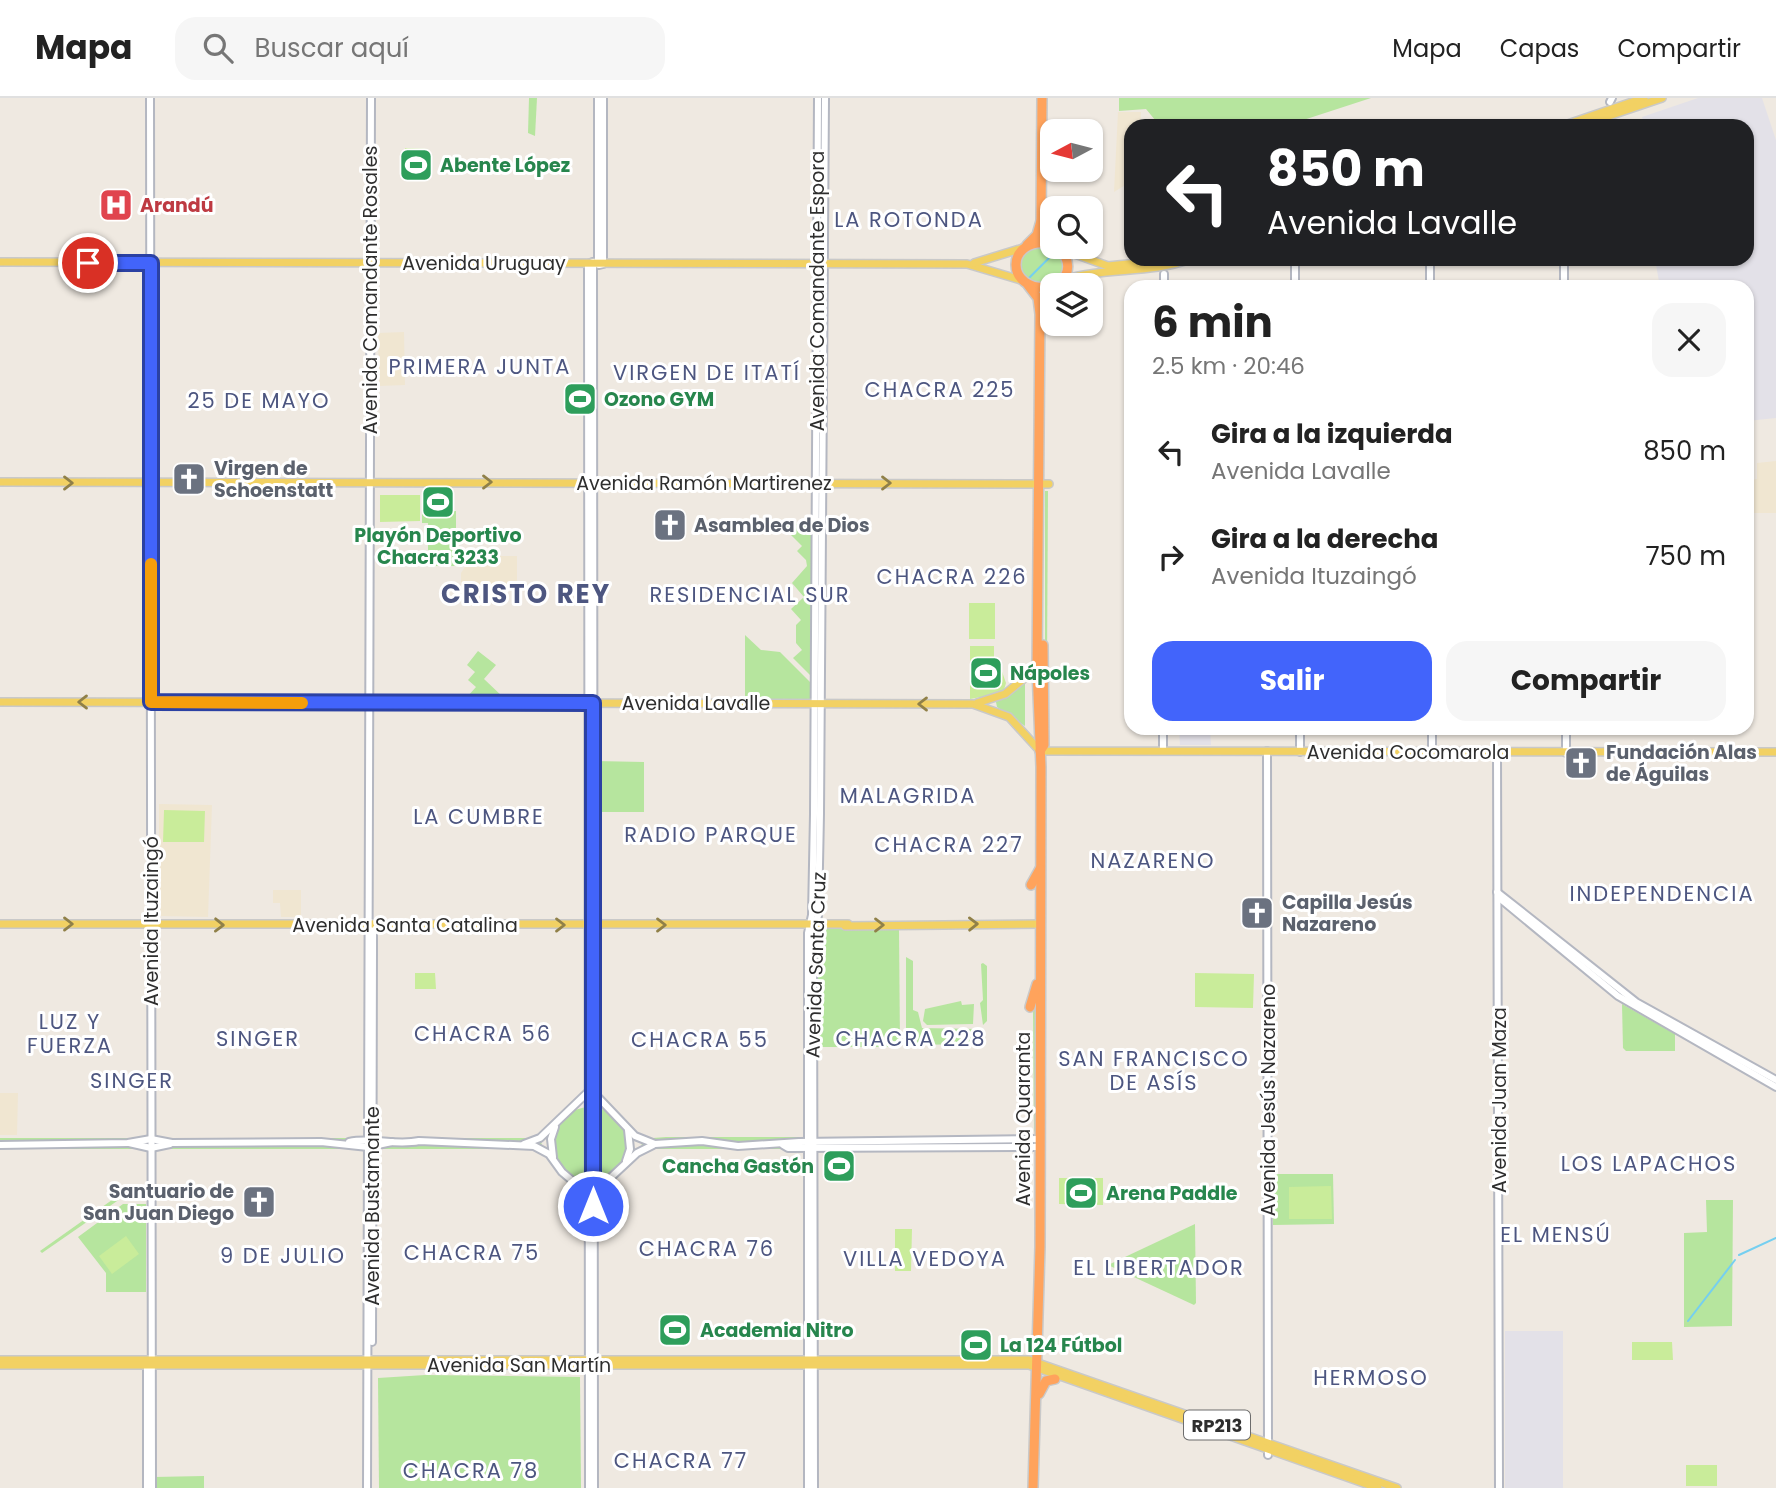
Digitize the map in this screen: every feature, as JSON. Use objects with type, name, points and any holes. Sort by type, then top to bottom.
[{"type":"highway","points":[[1041,196],[1042,98]]},
{"type":"highway","points":[[1040,224],[1037,235],[1025,247],[1015,264],[1024,283],[1040,284]]},
{"type":"highway","points":[[1025,247],[1040,244]]},
{"type":"highway","name":"Avenida Quaranta","points":[[1024,283],[1038,298],[1045,750],[1040,817],[1044,924],[1040,972],[1038,1365],[1033,1488]]},
{"type":"highway","name":"Avenida Quaranta","points":[[1043,675],[1037,612],[1046,336]]},
{"type":"highway","points":[[1031,623],[1037,612]]},
{"type":"highway","points":[[1040,817],[1048,804]]},
{"type":"highway","points":[[1031,885],[1040,867]]},
{"type":"highway","points":[[1030,1007],[1040,972]]},
{"type":"highway","points":[[1037,1398],[1046,1381],[1055,1378]]},
{"type":"main road","name":"Avenida Ituzaingó","points":[[150,98],[150,1488]]},
{"type":"main road","name":"Avenida Comandante Rosales","points":[[369,482],[371,98]]},
{"type":"main road","points":[[591,1488],[591,483],[598,98]]},
{"type":"main road","points":[[596,264],[603,98]]},
{"type":"main road","name":"Avenida Comandante Espora","points":[[818,98],[821,264]]},
{"type":"main road","name":"Avenida Comandante Espora","points":[[819,483],[825,98]]},
{"type":"main road","points":[[1586,119],[1662,98]]},
{"type":"main road","points":[[1598,119],[1640,103]]},
{"type":"main road","name":"Avenida Uruguay","points":[[0,262],[967,264],[1025,247]]},
{"type":"main road","points":[[1089,259],[1108,266],[1124,265]]},
{"type":"main road","points":[[1115,266],[1124,263]]},
{"type":"main road","name":"Avenida Uruguay","points":[[967,264],[1024,283]]},
{"type":"main road","points":[[1098,273],[1169,266]]},
{"type":"main road","points":[[1164,274],[1164,280]]},
{"type":"main road","name":"Avenida Ramón Martirenez","points":[[0,482],[1041,484]]},
{"type":"main road","name":"Avenida Bustamante","points":[[369,482],[369,925],[373,940],[369,1488]]},
{"type":"main road","name":"Avenida Santa Cruz","points":[[808,1488],[812,925],[818,703],[819,483]]},
{"type":"main road","name":"Avenida Lavalle","points":[[0,702],[972,704],[1005,694],[1027,676],[1043,675]]},
{"type":"main road","name":"Avenida Lavalle","points":[[972,704],[1009,717],[1045,750]]},
{"type":"main road","points":[[1163,735],[1163,750]]},
{"type":"main road","points":[[1300,735],[1300,752]]},
{"type":"main road","points":[[1432,735],[1432,753]]},
{"type":"main road","points":[[1566,735],[1566,753]]},
{"type":"main road","name":"Avenida Cocomarola","points":[[1045,750],[1776,752]]},
{"type":"main road","name":"Avenida Jesús Nazareno","points":[[1267,751],[1269,1449]]},
{"type":"main road","name":"Avenida Juan Maza","points":[[1497,753],[1500,1488]]},
{"type":"main road","points":[[1497,894],[1636,1002],[1776,1080]]},
{"type":"main road","points":[[1497,894],[1618,996],[1776,1087]]},
{"type":"main road","name":"Avenida Santa Catalina","points":[[0,924],[1044,924]]},
{"type":"main road","points":[[591,1091],[605,1107]]},
{"type":"main road","points":[[524,1144],[540,1138],[591,1091]]},
{"type":"main road","points":[[572,1108],[591,1104],[605,1107],[616,1113],[639,1139],[655,1144],[702,1141],[737,1146],[1040,1143]]},
{"type":"main road","points":[[554,1160],[551,1139],[555,1125]]},
{"type":"main road","points":[[626,1162],[630,1149],[627,1128]]},
{"type":"main road","points":[[0,1145],[128,1143],[151,1139],[172,1143],[524,1144],[543,1149],[568,1177],[591,1194]]},
{"type":"main road","points":[[128,1143],[150,1148],[172,1143]]},
{"type":"main road","points":[[591,1194],[636,1153],[655,1144]]},
{"type":"main road","points":[[568,1177],[591,1184],[611,1178]]},
{"type":"main road","name":"Avenida San Martín","points":[[0,1360],[150,1363]]},
{"type":"main road","name":"Avenida Santa Cruz","points":[[810,1362],[814,1488]]},
{"type":"main road","name":"Avenida San Martín","points":[[0,1365],[810,1362],[1038,1365]]},
{"type":"main road","name":"RP213","points":[[1038,1365],[1378,1488]]},
{"type":"main road","name":"RP213","points":[[1269,1449],[1397,1488]]},
{"type":"shaded area","points":[[1698,98],[1762,98],[1776,140],[1776,418],[1754,420],[1754,280],[1659,280],[1656,266],[1754,266],[1754,119],[1642,117]]},
{"type":"shaded area","points":[[1118,112],[1141,112],[1140,119],[1124,119],[1124,186],[1114,192]]},
{"type":"shaded area","points":[[404,332],[405,385],[379,386],[378,333]]},
{"type":"shaded area","points":[[1776,461],[1776,513],[1754,513],[1757,463]]},
{"type":"shaded area","points":[[472,556],[517,556],[517,585],[461,585],[461,573]]},
{"type":"shaded area","points":[[1179,735],[1210,735],[1211,745],[1180,745]]},
{"type":"shaded area","points":[[159,804],[212,805],[208,917],[159,916]]},
{"type":"shaded area","points":[[273,890],[301,890],[301,917],[281,917],[280,903],[273,903]]},
{"type":"shaded area","points":[[0,1093],[18,1093],[17,1135],[0,1135]]},
{"type":"shaded area","points":[[1505,1331],[1563,1331],[1563,1488],[1505,1488]]},
{"type":"green space","points":[[529,98],[537,98],[535,136],[528,133]]},
{"type":"green space","points":[[1119,98],[1371,98],[1306,119],[1154,119],[1146,109],[1119,111]]},
{"type":"green space","name":"Abente López","points":[[405,148],[428,149],[428,181],[405,181]]},
{"type":"green space","points":[[1034,246],[1040,247],[1040,259],[1062,259],[1065,269],[1062,273],[1040,273],[1040,285],[1036,285],[1024,275],[1020,256]]},
{"type":"green space","points":[[1045,491],[1048,491],[1047,666],[1045,665]]},
{"type":"green space","points":[[380,495],[420,495],[420,521],[380,522]]},
{"type":"green space","points":[[422,511],[456,511],[456,566],[428,566],[428,523],[422,523]]},
{"type":"green space","points":[[812,523],[813,678],[793,658],[802,650],[796,643],[796,625],[801,620],[791,609],[804,597],[792,583],[807,566],[806,560],[797,551],[802,546],[781,525]]},
{"type":"green space","points":[[969,603],[995,603],[995,639],[969,639]]},
{"type":"green space","points":[[745,635],[761,650],[780,652],[813,685],[812,700],[745,700]]},
{"type":"green space","name":"Nápoles","points":[[970,646],[994,646],[994,661],[999,663],[1006,683],[1003,693],[970,699]]},
{"type":"green space","points":[[478,651],[496,665],[484,679],[504,698],[467,697],[476,687],[468,680],[475,672],[467,665]]},
{"type":"green space","points":[[1025,682],[1025,726],[997,707],[996,702]]},
{"type":"green space","points":[[595,761],[644,762],[644,812],[595,812]]},
{"type":"green space","points":[[164,810],[205,811],[204,842],[163,842]]},
{"type":"green space","points":[[816,929],[899,929],[900,1047],[816,1047]]},
{"type":"green space","points":[[906,957],[913,961],[913,1010],[918,1012],[922,1028],[976,1029],[981,1036],[977,1044],[909,1045],[906,1041]]},
{"type":"green space","points":[[983,963],[987,966],[987,1021],[983,1025],[980,1003],[983,1000]]},
{"type":"green space","points":[[415,973],[435,973],[436,989],[415,989]]},
{"type":"green space","points":[[1195,973],[1254,974],[1253,1008],[1195,1007]]},
{"type":"green space","points":[[1035,993],[1035,1131],[1034,1132],[1033,1007]]},
{"type":"green space","points":[[961,1001],[962,1005],[974,1004],[973,1024],[927,1025],[923,1021],[925,1009]]},
{"type":"green space","points":[[1622,1004],[1675,1034],[1675,1051],[1626,1051],[1623,1048]]},
{"type":"green space","points":[[583,1107],[597,1107],[611,1113],[621,1123],[627,1144],[621,1165],[611,1175],[597,1181],[583,1181],[569,1175],[559,1165],[553,1151],[553,1137],[559,1123],[569,1113]]},
{"type":"green space","points":[[799,1137],[799,1149],[643,1149],[640,1139]]},
{"type":"green space","points":[[0,1138],[540,1138],[543,1149],[372,1149],[369,1356],[369,1149],[0,1149]]},
{"type":"green space","name":"Cancha Gastón","points":[[850,1152],[851,1180],[827,1180],[827,1153]]},
{"type":"green space","points":[[1272,1174],[1333,1174],[1334,1224],[1273,1225]]},
{"type":"green space","name":"Arena Paddle","points":[[1059,1178],[1103,1178],[1103,1205],[1059,1204]]},
{"type":"green space","points":[[1331,1186],[1332,1219],[1289,1219],[1289,1187]]},
{"type":"green space","points":[[139,1194],[139,1198],[120,1199],[42,1253],[40,1251],[119,1195]]},
{"type":"green space","points":[[1706,1200],[1733,1200],[1732,1326],[1684,1327],[1684,1233],[1707,1232]]},
{"type":"green space","points":[[123,1204],[146,1204],[146,1292],[106,1292],[106,1273],[78,1237]]},
{"type":"green space","points":[[1195,1224],[1194,1305],[1108,1265]]},
{"type":"green space","points":[[895,1229],[912,1229],[911,1271],[895,1271]]},
{"type":"green space","points":[[126,1236],[139,1254],[112,1274],[99,1256]]},
{"type":"green space","name":"La 124 Fútbol","points":[[964,1335],[987,1335],[988,1357],[964,1356]]},
{"type":"green space","points":[[1632,1342],[1672,1342],[1673,1360],[1632,1360]]},
{"type":"green space","points":[[425,1375],[580,1377],[581,1488],[379,1488],[378,1378]]},
{"type":"green space","points":[[1686,1465],[1717,1465],[1717,1486],[1686,1486]]},
{"type":"green space","points":[[204,1476],[204,1488],[154,1488],[154,1477]]},
{"type":"waterway","points":[[1028,279],[1048,259]]},
{"type":"waterway","points":[[1739,1255],[1776,1238]]},
{"type":"waterway","points":[[1688,1321],[1735,1260]]},
{"type":"slow traffic","points":[[151,564],[151,702],[302,703]]},
{"type":"place","name":"Abente López","points":[[416,165]]},
{"type":"place","name":"Arandú","points":[[116,205]]},
{"type":"place","name":"Ozono GYM","points":[[580,399]]},
{"type":"place","name":"Virgen de Schoenstatt","points":[[189,479]]},
{"type":"place","name":"Playón Deportivo Chacra 3233","points":[[438,502]]},
{"type":"place","name":"Asamblea de Dios","points":[[670,525]]},
{"type":"place","name":"Nápoles","points":[[986,673]]},
{"type":"place","name":"Fundación Alas de Águilas","points":[[1581,763]]},
{"type":"place","name":"Capilla Jesús Nazareno","points":[[1257,913]]},
{"type":"place","name":"Cancha Gastón","points":[[839,1166]]},
{"type":"place","name":"Arena Paddle","points":[[1081,1193]]},
{"type":"place","name":"Santuario de San Juan Diego","points":[[259,1202]]},
{"type":"place","name":"Academia Nitro","points":[[675,1330]]},
{"type":"place","name":"La 124 Fútbol","points":[[976,1345]]},
{"type":"district","name":"LA ROTONDA","points":[[909,219]]},
{"type":"district","name":"PRIMERA JUNTA","points":[[480,366]]},
{"type":"district","name":"VIRGEN DE ITATÍ","points":[[707,372]]},
{"type":"district","name":"CHACRA 225","points":[[940,389]]},
{"type":"district","name":"25 DE MAYO","points":[[259,400]]},
{"type":"district","name":"CHACRA 226","points":[[952,576]]},
{"type":"district","name":"CRISTO REY","points":[[526,594]]},
{"type":"district","name":"RESIDENCIAL SUR","points":[[750,594]]},
{"type":"district","name":"MALAGRIDA","points":[[908,795]]},
{"type":"district","name":"LA CUMBRE","points":[[479,816]]},
{"type":"district","name":"RADIO PARQUE","points":[[711,834]]},
{"type":"district","name":"CHACRA 227","points":[[949,844]]},
{"type":"district","name":"NAZARENO","points":[[1153,860]]},
{"type":"district","name":"INDEPENDENCIA","points":[[1662,893]]},
{"type":"district","name":"LUZ Y FUERZA","points":[[70,1033]]},
{"type":"district","name":"CHACRA 56","points":[[483,1033]]},
{"type":"district","name":"SINGER","points":[[258,1038]]},
{"type":"district","name":"CHACRA 228","points":[[911,1038]]},
{"type":"district","name":"CHACRA 55","points":[[700,1039]]},
{"type":"district","name":"SAN FRANCISCO DE ASÍS","points":[[1154,1070]]},
{"type":"district","name":"SINGER","points":[[132,1080]]},
{"type":"district","name":"LOS LAPACHOS","points":[[1649,1163]]},
{"type":"district","name":"EL MENSÚ","points":[[1556,1234]]},
{"type":"district","name":"CHACRA 76","points":[[707,1248]]},
{"type":"district","name":"CHACRA 75","points":[[472,1252]]},
{"type":"district","name":"9 DE JULIO","points":[[283,1255]]},
{"type":"district","name":"VILLA VEDOYA","points":[[925,1258]]},
{"type":"district","name":"EL LIBERTADOR","points":[[1159,1267]]},
{"type":"district","name":"HERMOSO","points":[[1371,1377]]},
{"type":"district","name":"CHACRA 77","points":[[681,1460]]},
{"type":"district","name":"CHACRA 78","points":[[471,1470]]},
{"type":"route","points":[[88,263],[151,263],[151,702],[593,703],[593,1206]]}]
